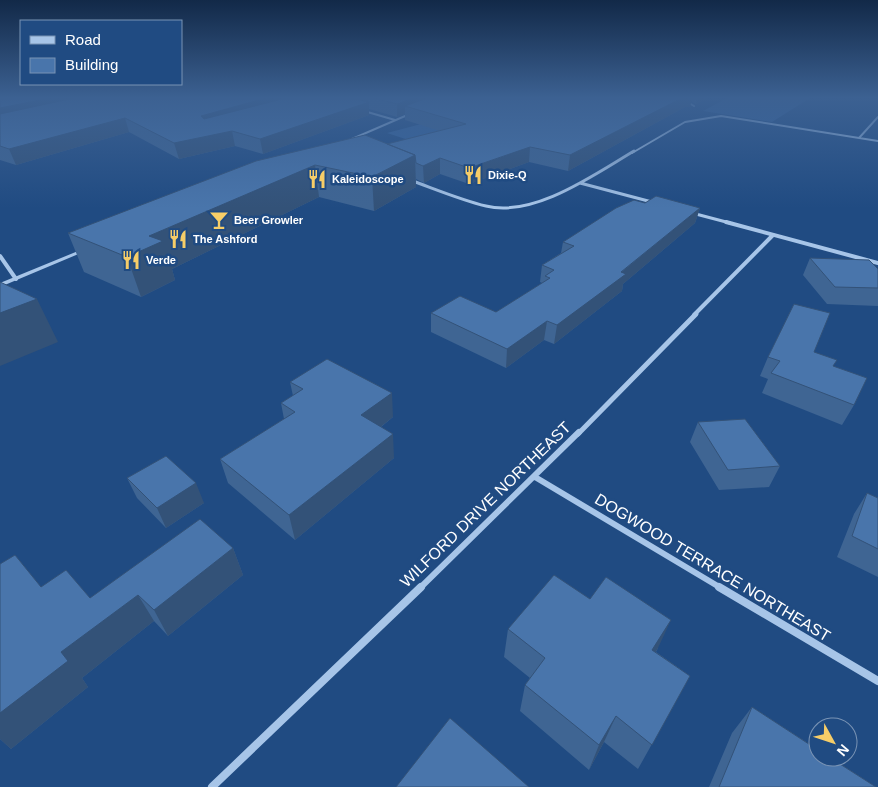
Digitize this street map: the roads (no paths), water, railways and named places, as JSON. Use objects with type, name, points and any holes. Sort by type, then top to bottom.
[{"type":"street","points":[[336,145],[360,135]]},
{"type":"street","points":[[409,179],[480,205],[513,208],[531,206],[580,183],[663,135]]},
{"type":"street","points":[[839,135],[878,141]]},
{"type":"street","points":[[858,138],[861,135]]},
{"type":"street","points":[[580,183],[658,204]]},
{"type":"street","points":[[686,212],[878,264]]},
{"type":"street","name":"WILFORD DRIVE NORTHEAST","points":[[212,787],[535,477],[773,235]]},
{"type":"street","points":[[0,285],[96,245]]},
{"type":"street","points":[[0,256],[16,278]]},
{"type":"street","name":"DOGWOOD TERRACE NORTHEAST","points":[[535,477],[878,680]]},
{"type":"place","name":"Dixie-Q","points":[[473,175]]},
{"type":"place","name":"Kaleidoscope","points":[[317,179]]},
{"type":"place","name":"Beer Growler","points":[[219,220]]},
{"type":"place","name":"The Ashford","points":[[178,239]]},
{"type":"place","name":"Verde","points":[[131,260]]}]
